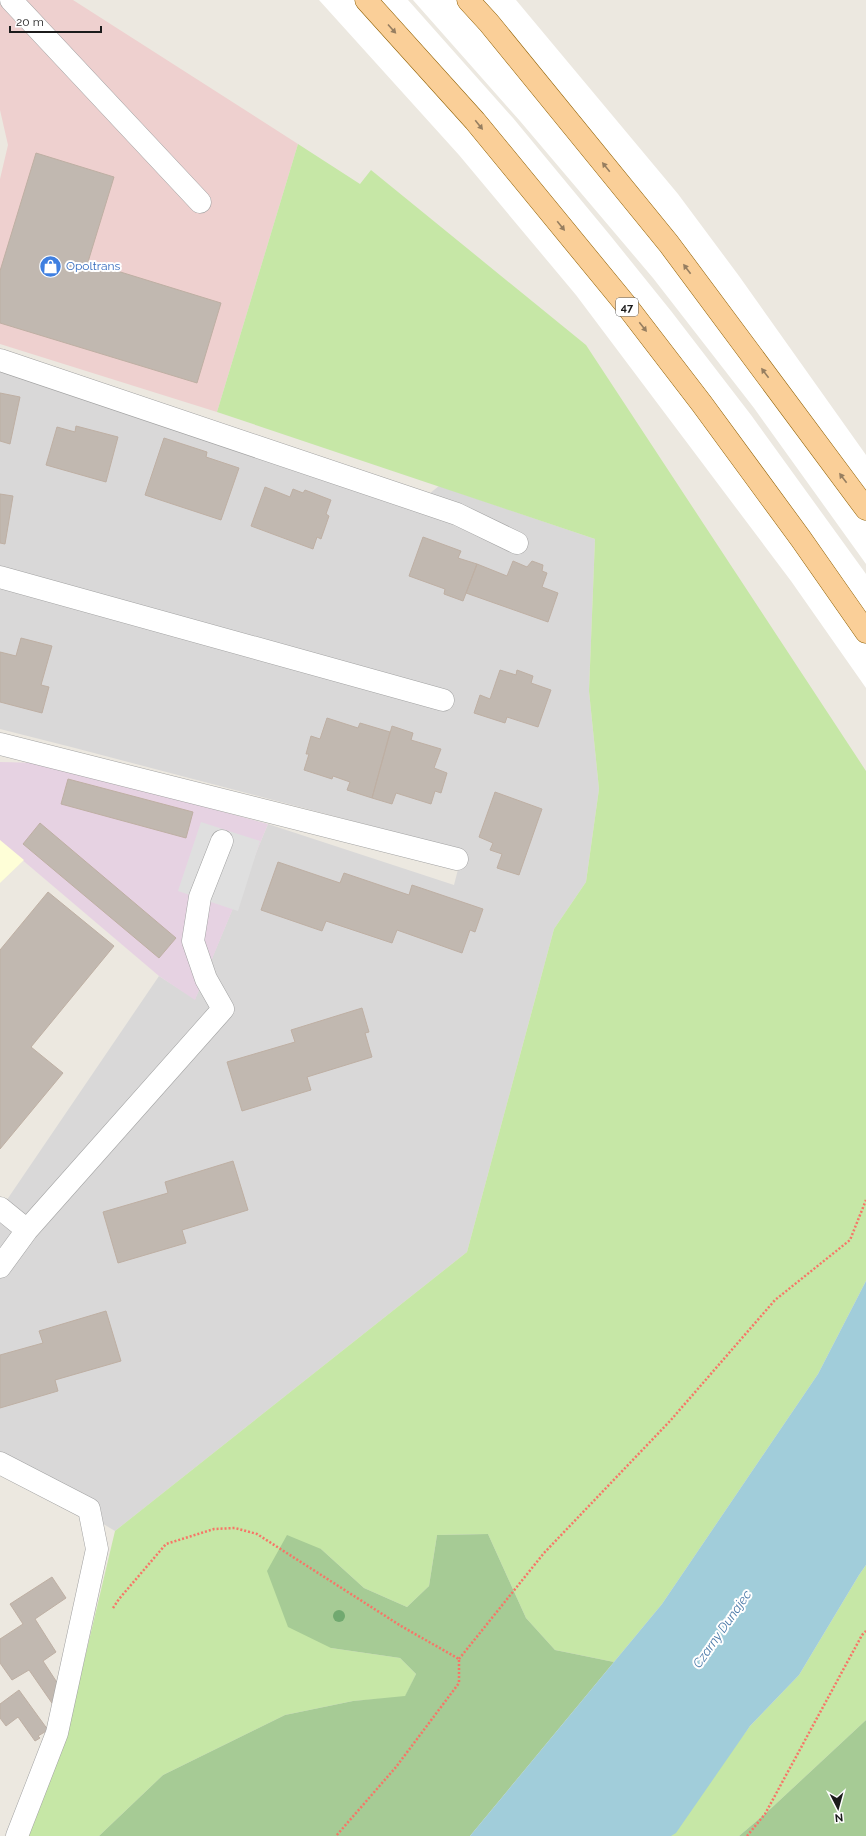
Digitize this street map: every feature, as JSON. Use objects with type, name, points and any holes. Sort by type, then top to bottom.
[{"type":"main road","name":"47","points":[[366,0],[476,121],[626,305],[759,481],[866,632]]},
{"type":"main road","points":[[468,0],[489,23],[669,244],[866,509]]},
{"type":"street","points":[[11,0],[200,202]]},
{"type":"street","points":[[0,360],[457,514],[517,543]]},
{"type":"street","points":[[0,577],[444,700]]},
{"type":"street","points":[[0,744],[457,859]]},
{"type":"street","points":[[0,1267],[27,1230],[223,1009],[206,979],[193,941],[200,897],[222,840]]},
{"type":"street","points":[[0,1208],[27,1230]]},
{"type":"street","points":[[0,1463],[89,1509],[97,1549],[57,1733],[16,1836]]},
{"type":"path","points":[[336,1836],[396,1767],[458,1683],[459,1659],[544,1553],[670,1421],[775,1300],[850,1240],[866,1200]]},
{"type":"path","points":[[111,1611],[119,1599],[166,1544],[214,1529],[236,1528],[257,1534],[401,1626],[459,1659]]},
{"type":"path","points":[[747,1836],[765,1814],[862,1635],[866,1631]]},
{"type":"shaded area","points":[[0,0],[73,0],[298,144],[217,412],[0,344],[0,179],[8,145],[0,110]]},
{"type":"shaded area","points":[[0,372],[50,383],[410,509],[439,486],[595,539],[589,691],[599,789],[586,882],[554,929],[467,1252],[115,1531],[0,1462],[0,1210],[159,976],[195,999],[268,824],[454,885],[463,850],[0,729]]},
{"type":"shaded area","points":[[0,762],[44,763],[268,824],[195,1000],[159,976],[0,841]]},
{"type":"shaded area","points":[[201,822],[260,841],[238,911],[178,891]]},
{"type":"shaded area","points":[[0,840],[24,860],[0,883]]},
{"type":"shaded area","points":[[488,1534],[526,1618],[555,1650],[614,1662],[470,1836],[99,1836],[163,1775],[285,1715],[353,1701],[405,1696],[416,1674],[400,1658],[331,1648],[288,1627],[267,1571],[287,1535],[321,1549],[364,1588],[407,1607],[429,1586],[437,1535]]},
{"type":"shaded area","points":[[866,1720],[866,1836],[739,1836],[765,1814]]},
{"type":"green space","points":[[298,144],[360,184],[371,170],[586,345],[866,771],[866,1281],[818,1374],[662,1604],[614,1662],[555,1650],[526,1618],[488,1534],[437,1535],[429,1586],[407,1607],[364,1588],[321,1549],[331,1648],[400,1658],[416,1674],[405,1697],[353,1701],[285,1715],[163,1775],[99,1836],[28,1836],[73,1708],[115,1531],[467,1252],[554,929],[586,882],[599,789],[589,691],[595,539],[217,412]]},
{"type":"green space","points":[[866,1565],[866,1720],[765,1814],[739,1836],[668,1836],[750,1726],[799,1675]]},
{"type":"water","name":"Czarny Dunajec","points":[[866,1281],[866,1565],[799,1675],[750,1726],[676,1833],[671,1836],[470,1836],[662,1604],[818,1374]]},
{"type":"pier","points":[[319,0],[408,0],[513,118],[671,311],[751,415],[866,574],[866,688],[791,581],[576,295],[459,155]]},
{"type":"pier","points":[[413,0],[516,0],[678,194],[739,276],[866,455],[866,564],[754,408],[653,278],[520,121]]},
{"type":"building","name":"Opoltrans","points":[[36,153],[114,177],[88,262],[221,303],[197,383],[0,323],[0,271]]},
{"type":"building","points":[[0,393],[20,397],[10,444],[0,441]]},
{"type":"building","points":[[76,426],[118,437],[106,482],[46,465],[57,427],[75,432]]},
{"type":"building","points":[[164,438],[207,452],[206,457],[239,468],[221,520],[145,495]]},
{"type":"building","points":[[265,487],[290,497],[293,489],[303,493],[305,490],[331,500],[326,514],[329,516],[321,539],[317,537],[313,549],[251,526]]},
{"type":"building","points":[[0,494],[13,496],[5,544],[0,543]]},
{"type":"building","points":[[423,537],[461,551],[458,558],[477,564],[463,601],[444,594],[445,589],[409,576]]},
{"type":"building","points":[[513,561],[527,567],[532,561],[543,565],[542,571],[547,573],[542,587],[558,593],[548,622],[466,593],[477,564],[507,576]]},
{"type":"building","points":[[21,638],[52,646],[41,685],[49,687],[42,713],[0,702],[0,652],[16,656]]},
{"type":"building","points":[[500,670],[516,675],[517,670],[533,676],[531,683],[551,690],[538,727],[507,717],[505,723],[474,713],[480,695],[490,699]]},
{"type":"building","points":[[327,718],[358,728],[360,723],[390,732],[372,798],[347,790],[350,782],[333,776],[332,779],[304,770],[309,754],[306,754],[311,736],[320,739]]},
{"type":"building","points":[[392,726],[413,733],[411,740],[441,749],[434,768],[447,773],[441,793],[435,791],[431,804],[396,793],[392,804],[372,798]]},
{"type":"building","points":[[68,779],[193,812],[186,838],[61,804]]},
{"type":"building","points":[[495,792],[542,809],[519,875],[497,868],[502,854],[490,850],[493,843],[479,837]]},
{"type":"building","points":[[40,823],[176,938],[159,958],[23,844]]},
{"type":"building","points":[[278,862],[340,883],[344,873],[409,895],[412,885],[483,909],[475,932],[470,930],[462,953],[397,930],[392,943],[326,921],[322,931],[261,910]]},
{"type":"building","points":[[48,892],[114,946],[31,1047],[63,1073],[0,1149],[0,950]]},
{"type":"building","points":[[362,1008],[369,1032],[365,1033],[372,1057],[307,1077],[311,1090],[242,1111],[227,1062],[295,1042],[291,1030]]},
{"type":"building","points":[[233,1161],[248,1210],[182,1230],[186,1243],[118,1263],[103,1212],[168,1193],[165,1182]]},
{"type":"building","points":[[106,1311],[121,1361],[55,1380],[58,1391],[0,1408],[0,1355],[43,1343],[39,1331]]},
{"type":"building","points":[[52,1577],[66,1598],[35,1619],[56,1652],[43,1661],[58,1684],[54,1706],[29,1670],[12,1680],[0,1663],[0,1639],[23,1624],[10,1604]]},
{"type":"building","points":[[19,1690],[48,1730],[38,1736],[40,1738],[35,1741],[18,1717],[6,1726],[0,1718],[0,1704]]},
{"type":"place","name":"Opoltrans","points":[[51,266]]}]
